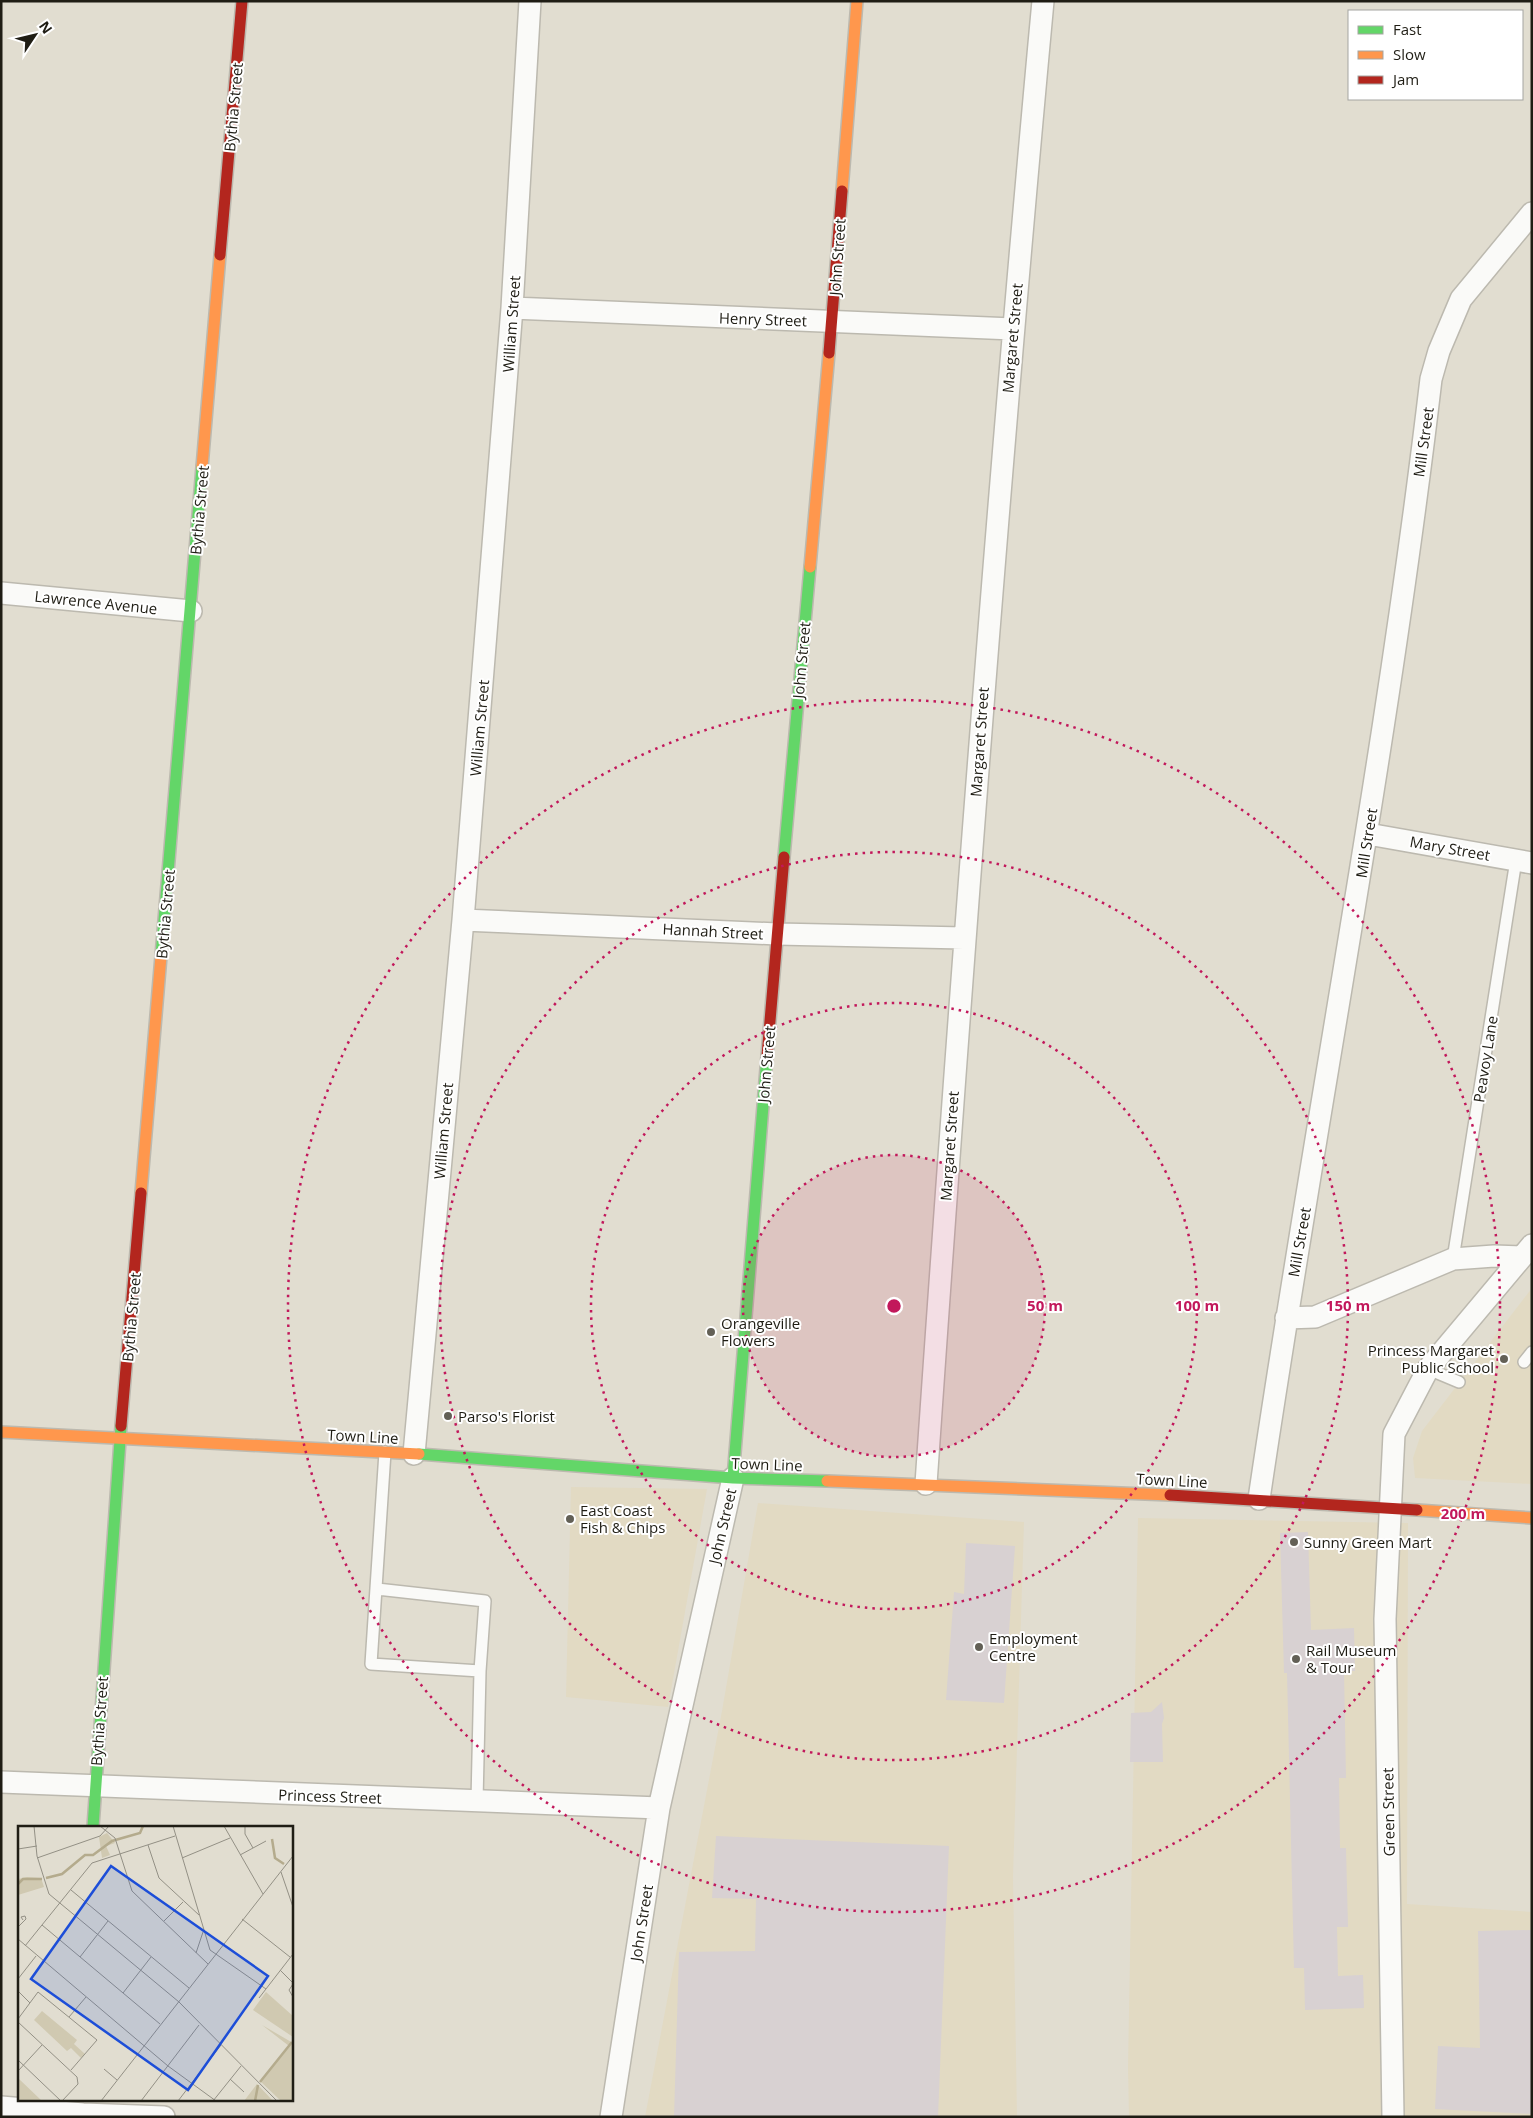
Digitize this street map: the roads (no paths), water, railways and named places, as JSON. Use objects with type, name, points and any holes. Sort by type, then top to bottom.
[{"type":"main road","name":"Bythia Street","points":[[92,1826],[120,1438],[242,1]]},
{"type":"main road","name":"John Street","points":[[733,1478],[776,934],[832,322],[857,1]]},
{"type":"main road","name":"Town Line","points":[[1,1432],[385,1452],[733,1478],[926,1484],[1259,1500],[1532,1518]]},
{"type":"street","name":"William Street","points":[[414,1454],[463,920],[512,308],[530,1]]},
{"type":"street","name":"Margaret Street","points":[[926,1484],[964,938],[1013,329],[1043,1]]},
{"type":"street","name":"Mill Street","points":[[1259,1500],[1286,1318],[1368,834],[1432,378],[1440,351],[1462,299],[1532,213]]},
{"type":"street","name":"Henry Street","points":[[512,308],[1013,329]]},
{"type":"street","name":"Lawrence Avenue","points":[[1,593],[190,612]]},
{"type":"street","name":"Mary Street","points":[[1368,834],[1524,862]]},
{"type":"street","name":"Hannah Street","points":[[463,920],[776,934],[964,938]]},
{"type":"street","points":[[1286,1318],[1315,1317],[1453,1259],[1528,1255]]},
{"type":"street","name":"Green Street","points":[[1393,2117],[1386,1619],[1394,1434],[1428,1369],[1528,1255]]},
{"type":"street","name":"John Street","points":[[611,2117],[659,1808],[733,1478]]},
{"type":"street","name":"Princess Street","points":[[1,1782],[659,1808]]},
{"type":"street","points":[[1,2107],[83,2110],[164,2117]]},
{"type":"lane","name":"Peavoy Lane","points":[[1453,1259],[1524,862]]},
{"type":"lane","points":[[1524,1362],[1532,1352]]},
{"type":"lane","points":[[1428,1369],[1459,1382]]},
{"type":"lane","points":[[385,1452],[371,1664],[480,1671]]},
{"type":"lane","points":[[377,1589],[485,1601],[480,1671],[477,1801]]},
{"type":"place","name":"Orangeville Flowers","points":[[711,1332]]},
{"type":"place","name":"Princess Margaret Public School","points":[[1504,1359]]},
{"type":"place","name":"Parso's Florist","points":[[448,1416]]},
{"type":"place","name":"East Coast Fish & Chips","points":[[570,1519]]},
{"type":"place","name":"Sunny Green Mart","points":[[1294,1542]]},
{"type":"place","name":"Employment Centre","points":[[979,1647]]},
{"type":"place","name":"Rail Museum & Tour","points":[[1296,1659]]}]
